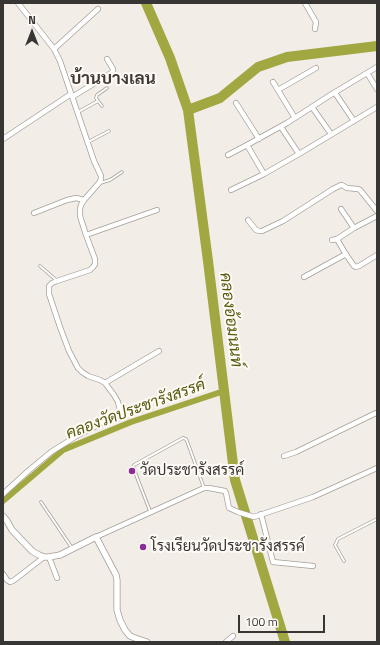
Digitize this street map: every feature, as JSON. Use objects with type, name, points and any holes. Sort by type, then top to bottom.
[{"type":"street","points":[[3,494],[51,452],[78,435],[118,415],[120,410],[120,407],[110,389],[105,383],[88,376],[78,368],[69,351],[49,294],[49,286],[56,281],[90,270],[95,264],[95,259],[80,216],[81,205],[99,183],[101,176],[94,161],[62,67],[54,49],[18,3]]},
{"type":"street","points":[[305,3],[316,22],[315,29]]},
{"type":"street","points":[[54,49],[98,8]]},
{"type":"street","points":[[3,139],[72,95],[113,72],[113,69],[107,59]]},
{"type":"street","points":[[228,155],[281,127],[377,67]]},
{"type":"street","points":[[278,90],[316,68]]},
{"type":"street","points":[[367,73],[377,89]]},
{"type":"street","points":[[273,82],[295,118]]},
{"type":"street","points":[[335,92],[354,121]]},
{"type":"street","points":[[236,103],[259,139]]},
{"type":"street","points":[[312,107],[331,134]]},
{"type":"street","points":[[231,190],[264,174],[377,107]]},
{"type":"street","points":[[281,127],[299,154]]},
{"type":"street","points":[[247,145],[264,174]]},
{"type":"street","points":[[248,220],[256,230],[262,231],[302,210],[341,185],[360,190],[377,211]]},
{"type":"street","points":[[34,213],[67,200],[76,198],[84,200]]},
{"type":"street","points":[[341,209],[354,228]]},
{"type":"street","points":[[86,235],[157,210]]},
{"type":"street","points":[[332,240],[337,239],[377,216]]},
{"type":"street","points":[[337,239],[356,267],[377,255]]},
{"type":"street","points":[[304,277],[346,254]]},
{"type":"street","points":[[105,383],[159,351]]},
{"type":"street","points":[[284,456],[296,452],[377,412]]},
{"type":"street","points":[[3,516],[12,530],[32,551],[46,557],[60,556],[96,537],[204,488],[225,491],[229,508],[254,517],[313,497],[377,468]]},
{"type":"street","points":[[261,514],[273,562],[313,566]]},
{"type":"street","points":[[96,537],[116,575],[117,610],[123,625],[130,636],[147,642]]},
{"type":"street","points":[[3,574],[7,580],[10,582],[13,581],[46,557]]},
{"type":"street","points":[[46,557],[57,578]]},
{"type":"street","points":[[226,642],[233,636]]},
{"type":"lane","points":[[102,106],[96,98],[97,95],[107,88]]},
{"type":"lane","points":[[77,113],[98,101]]},
{"type":"lane","points":[[88,142],[108,131]]},
{"type":"lane","points":[[99,183],[110,180],[122,172]]},
{"type":"lane","points":[[40,266],[56,281]]},
{"type":"lane","points":[[150,513],[133,467],[134,465],[183,438],[187,441],[204,488]]},
{"type":"lane","points":[[41,502],[72,549]]},
{"type":"lane","points":[[344,561],[335,545],[338,539],[377,519]]},
{"type":"waterway","name":"คลองอ้อมนนท์","points":[[146,3],[170,58],[188,110],[235,480],[285,642]]},
{"type":"waterway","points":[[188,110],[220,98],[258,67],[287,57],[377,46]]},
{"type":"waterway","name":"คลองวัดประชารังสรรค์","points":[[3,501],[63,450],[131,422],[224,391]]},
{"type":"place","name":"วัดประชารังสรรค์","points":[[132,471]]},
{"type":"place","name":"โรงเรียนวัดประชารังสรรค์","points":[[143,547]]},
{"type":"district","name":"บ้านบางเลน","points":[[113,80]]}]
